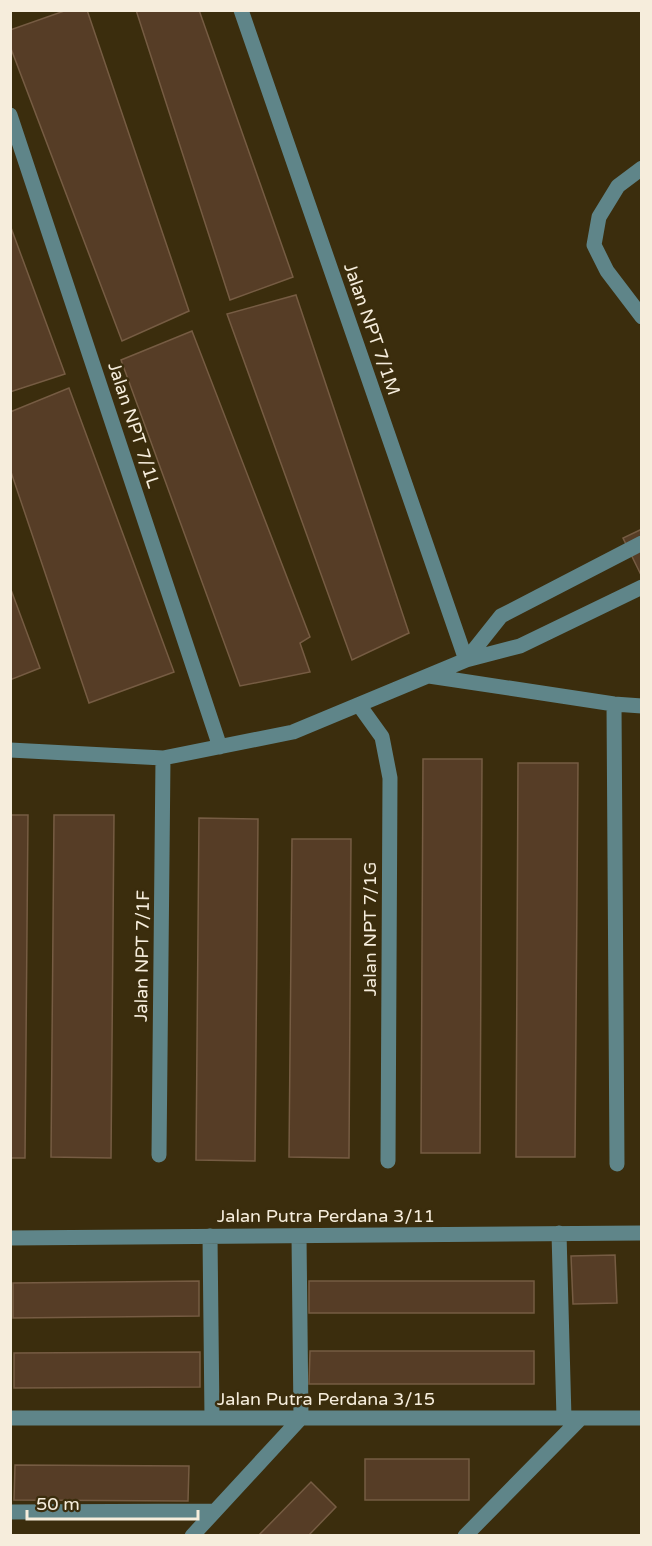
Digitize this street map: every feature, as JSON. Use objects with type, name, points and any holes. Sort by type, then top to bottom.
[{"type":"street","name":"Jalan NPT 7/1M","points":[[241,10],[466,660]]},
{"type":"street","name":"Jalan NPT 7/1L","points":[[10,115],[220,747]]},
{"type":"street","points":[[642,168],[618,186],[599,217],[594,245],[608,271],[642,317]]},
{"type":"street","points":[[466,660],[501,616],[642,543]]},
{"type":"street","points":[[10,750],[163,758],[293,732],[466,660],[520,646],[642,587]]},
{"type":"street","points":[[429,676],[614,704],[642,706]]},
{"type":"street","points":[[614,704],[616,1164]]},
{"type":"street","name":"Jalan NPT 7/1G","points":[[359,705],[382,737],[390,778],[388,1161]]},
{"type":"street","name":"Jalan NPT 7/1F","points":[[159,1155],[163,758]]},
{"type":"street","points":[[559,1233],[564,1418]]},
{"type":"street","name":"Jalan Putra Perdana 3/11","points":[[10,1238],[642,1233]]},
{"type":"street","points":[[210,1236],[212,1418]]},
{"type":"street","points":[[192,1536],[301,1418],[299,1236]]},
{"type":"street","name":"Jalan Putra Perdana 3/15","points":[[10,1418],[642,1418]]},
{"type":"street","points":[[465,1536],[580,1418]]},
{"type":"street","points":[[10,1512],[214,1511]]},
{"type":"building","points":[[67,10],[87,10],[189,311],[122,341],[10,46],[10,30]]},
{"type":"building","points":[[136,10],[199,10],[293,277],[230,300]]},
{"type":"building","points":[[10,225],[65,374],[10,392]]},
{"type":"building","points":[[296,295],[409,633],[352,660],[227,314]]},
{"type":"building","points":[[192,331],[310,637],[300,643],[310,672],[240,686],[121,360]]},
{"type":"building","points":[[69,388],[174,672],[89,703],[10,469],[10,412]]},
{"type":"building","points":[[642,529],[642,577],[623,538]]},
{"type":"building","points":[[10,587],[40,668],[10,680]]},
{"type":"building","points":[[423,759],[482,759],[480,1153],[421,1153]]},
{"type":"building","points":[[518,763],[578,763],[575,1157],[516,1157]]},
{"type":"building","points":[[10,815],[28,815],[25,1158],[10,1158]]},
{"type":"building","points":[[54,815],[114,815],[111,1158],[51,1157]]},
{"type":"building","points":[[199,818],[258,819],[255,1161],[196,1160]]},
{"type":"building","points":[[292,839],[351,839],[349,1158],[289,1157]]},
{"type":"building","points":[[615,1255],[617,1303],[573,1304],[571,1256]]},
{"type":"building","points":[[199,1281],[199,1316],[13,1318],[13,1283]]},
{"type":"building","points":[[309,1281],[534,1281],[534,1313],[309,1313]]},
{"type":"building","points":[[310,1351],[534,1351],[534,1384],[309,1384]]},
{"type":"building","points":[[200,1352],[200,1387],[14,1388],[14,1353]]},
{"type":"building","points":[[365,1459],[469,1459],[469,1500],[365,1500]]},
{"type":"building","points":[[15,1465],[189,1466],[188,1501],[14,1500]]},
{"type":"building","points":[[311,1482],[336,1507],[308,1536],[258,1536]]}]
